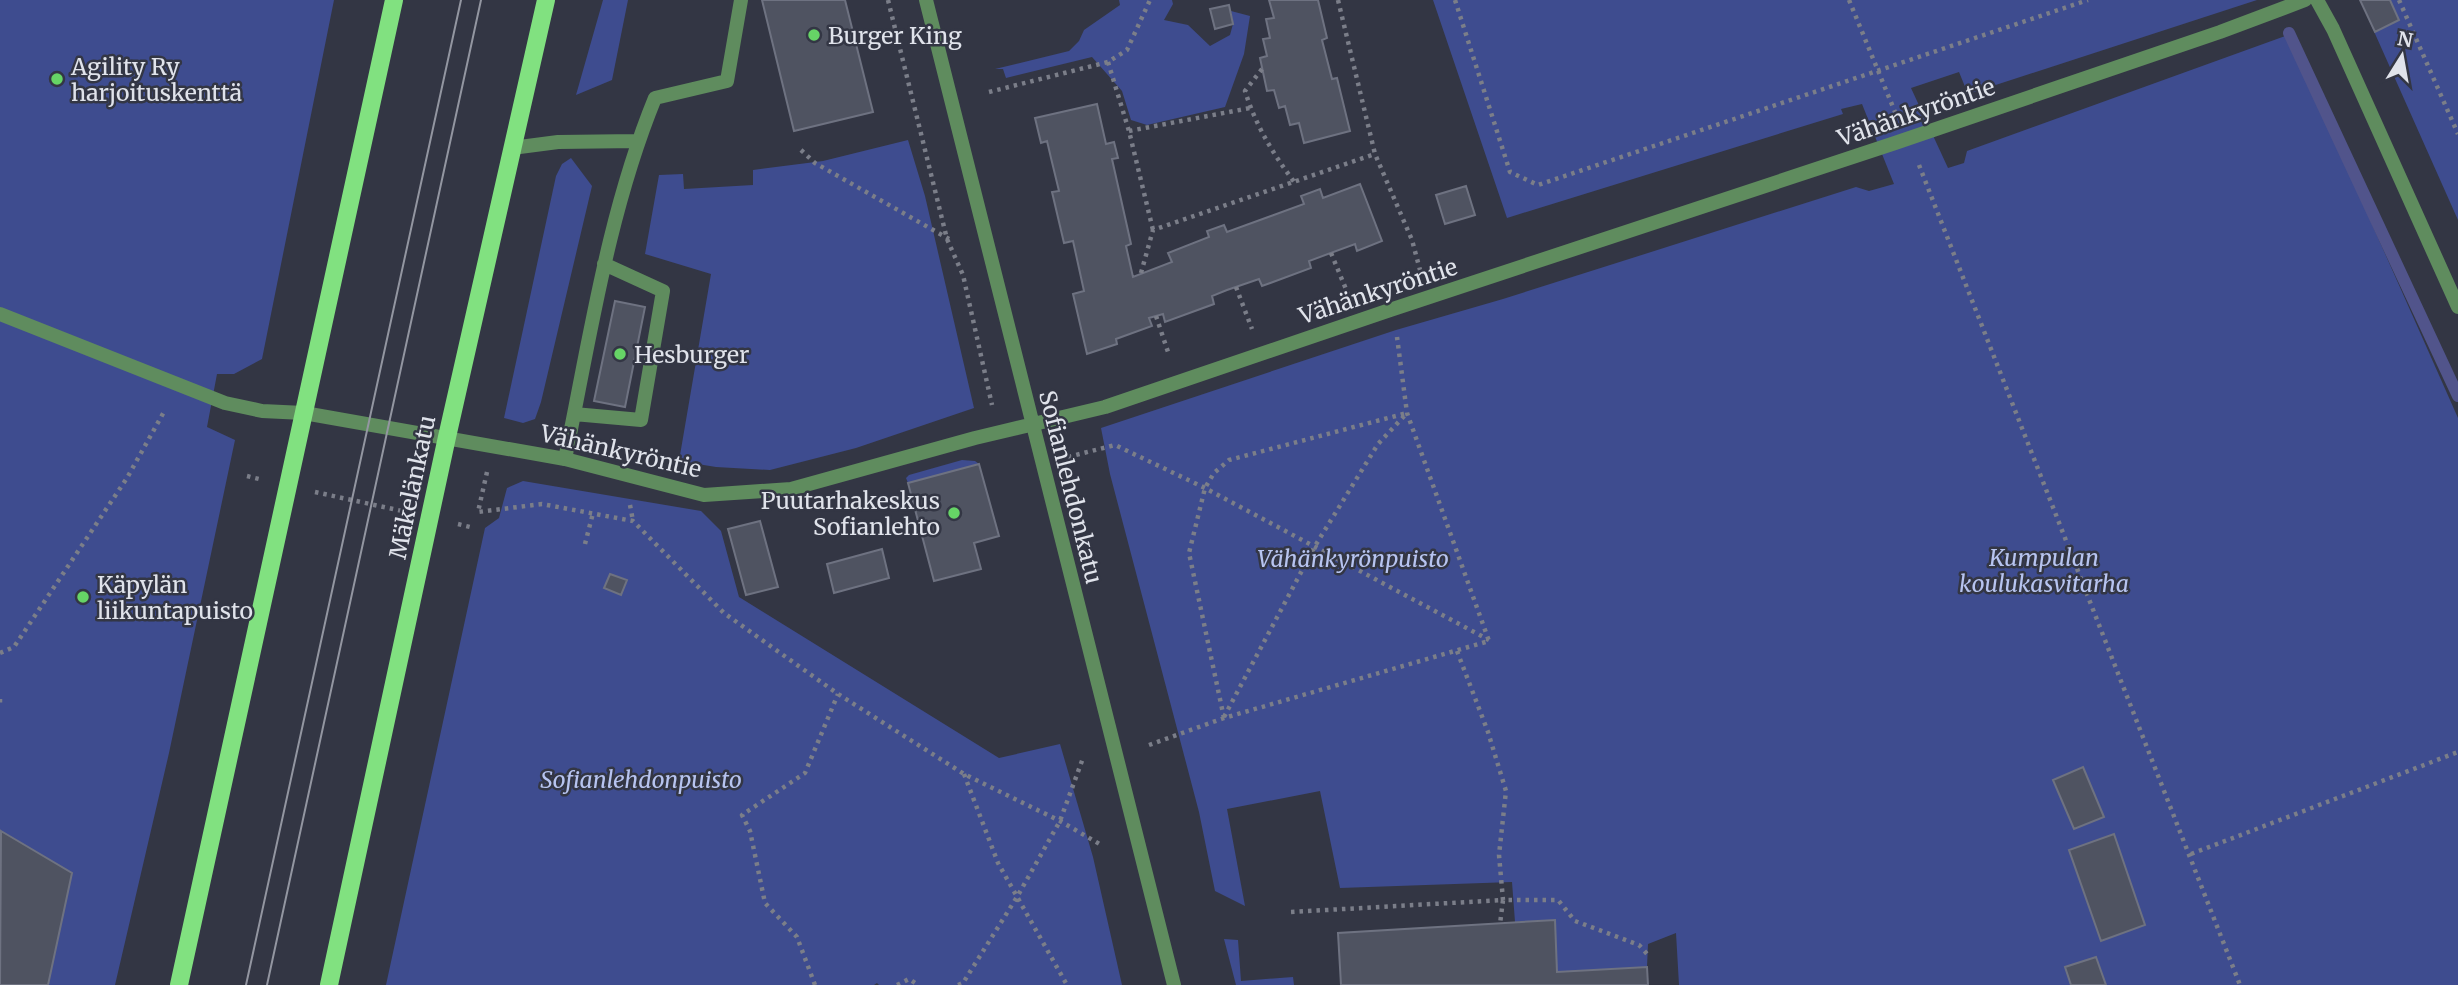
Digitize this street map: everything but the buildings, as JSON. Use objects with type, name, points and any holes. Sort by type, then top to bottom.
[{"type":"main road","points":[[179,985],[394,0]]},
{"type":"main road","name":"Mäkelänkatu","points":[[329,985],[447,437],[546,0]]},
{"type":"street","points":[[565,459],[604,264],[637,141],[655,98],[727,80],[741,0]]},
{"type":"street","name":"Sofianlehdonkatu","points":[[926,0],[1174,985]]},
{"type":"street","name":"Vähänkyröntie","points":[[0,314],[225,403],[262,411],[304,413],[565,459],[704,495],[790,489],[1068,414],[1105,407],[1403,305],[1895,143],[2220,32],[2305,0]]},
{"type":"street","points":[[2317,0],[2333,29],[2458,307]]},
{"type":"street","points":[[512,148],[558,142],[637,141]]},
{"type":"street","points":[[574,414],[641,420],[663,291],[604,264]]},
{"type":"path","points":[[888,0],[947,239],[963,275],[992,406]]},
{"type":"path","points":[[989,92],[1108,62],[1127,50],[1150,0]]},
{"type":"path","points":[[1338,0],[1375,154],[1412,240],[1422,274]]},
{"type":"path","points":[[1455,0],[1510,172],[1538,185],[2088,0]]},
{"type":"path","points":[[1849,0],[1889,96]]},
{"type":"path","points":[[2399,0],[2458,134]]},
{"type":"path","points":[[1108,62],[1129,131],[1153,230],[1141,273]]},
{"type":"path","points":[[1262,69],[1245,91],[1271,152],[1295,183]]},
{"type":"path","points":[[1129,131],[1250,108]]},
{"type":"path","points":[[801,149],[815,163],[947,239]]},
{"type":"path","points":[[1153,230],[1375,154]]},
{"type":"path","points":[[1923,176],[2241,985]]},
{"type":"path","points":[[1332,253],[1350,298]]},
{"type":"path","points":[[1236,287],[1254,332]]},
{"type":"path","points":[[1156,316],[1171,361]]},
{"type":"path","points":[[1396,330],[1407,413],[1489,641]]},
{"type":"path","points":[[0,653],[14,647],[127,478],[178,385]]},
{"type":"path","points":[[1224,718],[1189,553],[1205,488],[1214,473],[1229,460],[1407,413]]},
{"type":"path","points":[[1224,718],[1315,546],[1378,444],[1407,413]]},
{"type":"path","points":[[1077,453],[1115,445],[1205,488],[1489,641]]},
{"type":"path","points":[[247,477],[474,528]]},
{"type":"path","points":[[478,512],[542,504],[633,521],[724,613],[838,694],[964,774],[1060,821],[1103,846]]},
{"type":"path","points":[[585,544],[593,513]]},
{"type":"path","points":[[1149,745],[1224,718],[1489,641]]},
{"type":"path","points":[[1457,650],[1488,732],[1506,791],[1499,855],[1503,900],[1500,924]]},
{"type":"path","points":[[815,985],[797,937],[765,903],[750,831],[742,815],[806,773],[838,694]]},
{"type":"path","points":[[2191,854],[2458,752]]},
{"type":"path","points":[[958,985],[963,983],[1017,897],[1060,821],[1083,758]]},
{"type":"path","points":[[964,774],[998,863],[1067,985]]},
{"type":"path","points":[[1292,912],[1503,900],[1558,900],[1575,921],[1639,945],[1648,955]]},
{"type":"path","points":[[897,985],[909,979],[918,985]]},
{"type":"green space","name":"Käpylän liikuntapuisto","points":[[0,0],[334,0],[262,359],[234,374],[217,374],[207,427],[235,440],[169,753],[115,985],[0,985]]},
{"type":"green space","points":[[603,0],[628,0],[612,80],[576,95]]},
{"type":"green space","points":[[1119,0],[1172,0],[1173,4],[1164,20],[1188,25],[1210,46],[1230,35],[1233,24],[1231,11],[1250,16],[1244,54],[1225,107],[1147,125],[1131,120],[1122,91],[1092,57],[1006,78],[1003,69],[995,69],[1069,51],[1079,41],[1084,30],[1120,5]]},
{"type":"green space","name":"Kumpulan koulukasvitarha","points":[[1433,0],[2257,0],[1968,94],[1959,72],[1911,88],[1948,168],[1964,163],[1967,151],[2288,35],[2458,418],[2458,985],[1679,985],[1676,933],[1648,944],[1647,967],[1557,972],[1555,920],[1515,922],[1512,882],[1340,888],[1320,791],[1227,809],[1245,906],[1215,891],[1199,812],[1110,474],[1101,428],[1396,330],[1503,299],[1856,187],[1869,191],[1894,184],[1862,104],[1841,109],[1843,114],[1507,218]]},
{"type":"green space","points":[[2360,0],[2458,0],[2458,220]]},
{"type":"green space","points":[[908,140],[925,196],[974,408],[856,448],[770,470],[716,467],[679,461],[711,274],[645,254],[659,175],[683,174],[684,189],[753,185],[753,170],[823,161]]},
{"type":"green space","points":[[571,158],[592,186],[541,402],[535,419],[523,423],[504,418],[556,176],[562,164]]},
{"type":"green space","points":[[962,460],[979,464],[908,483],[906,478],[909,475]]},
{"type":"green space","name":"Sofianlehdonpuisto","points":[[523,481],[701,511],[721,531],[739,597],[999,758],[1060,744],[1093,857],[1122,985],[386,985],[485,528],[499,518],[507,488]]},
{"type":"green space","points":[[1224,939],[1238,940],[1241,981],[1293,977],[1294,985],[1236,985]]},
{"type":"waterway","points":[[2289,33],[2458,396]]},
{"type":"tram line","points":[[246,985],[461,0]]},
{"type":"tram line","points":[[267,985],[481,0]]},
{"type":"place","name":"Burger King","points":[[814,35]]},
{"type":"place","name":"Agility Ry harjoituskenttä","points":[[57,79]]},
{"type":"place","name":"Hesburger","points":[[620,354]]},
{"type":"place","name":"Puutarhakeskus Sofianlehto","points":[[954,513]]},
{"type":"place","name":"Käpylän liikuntapuisto","points":[[83,597]]},
{"type":"park label","name":"Vähänkyrönpuisto","points":[[1353,558]]}]
